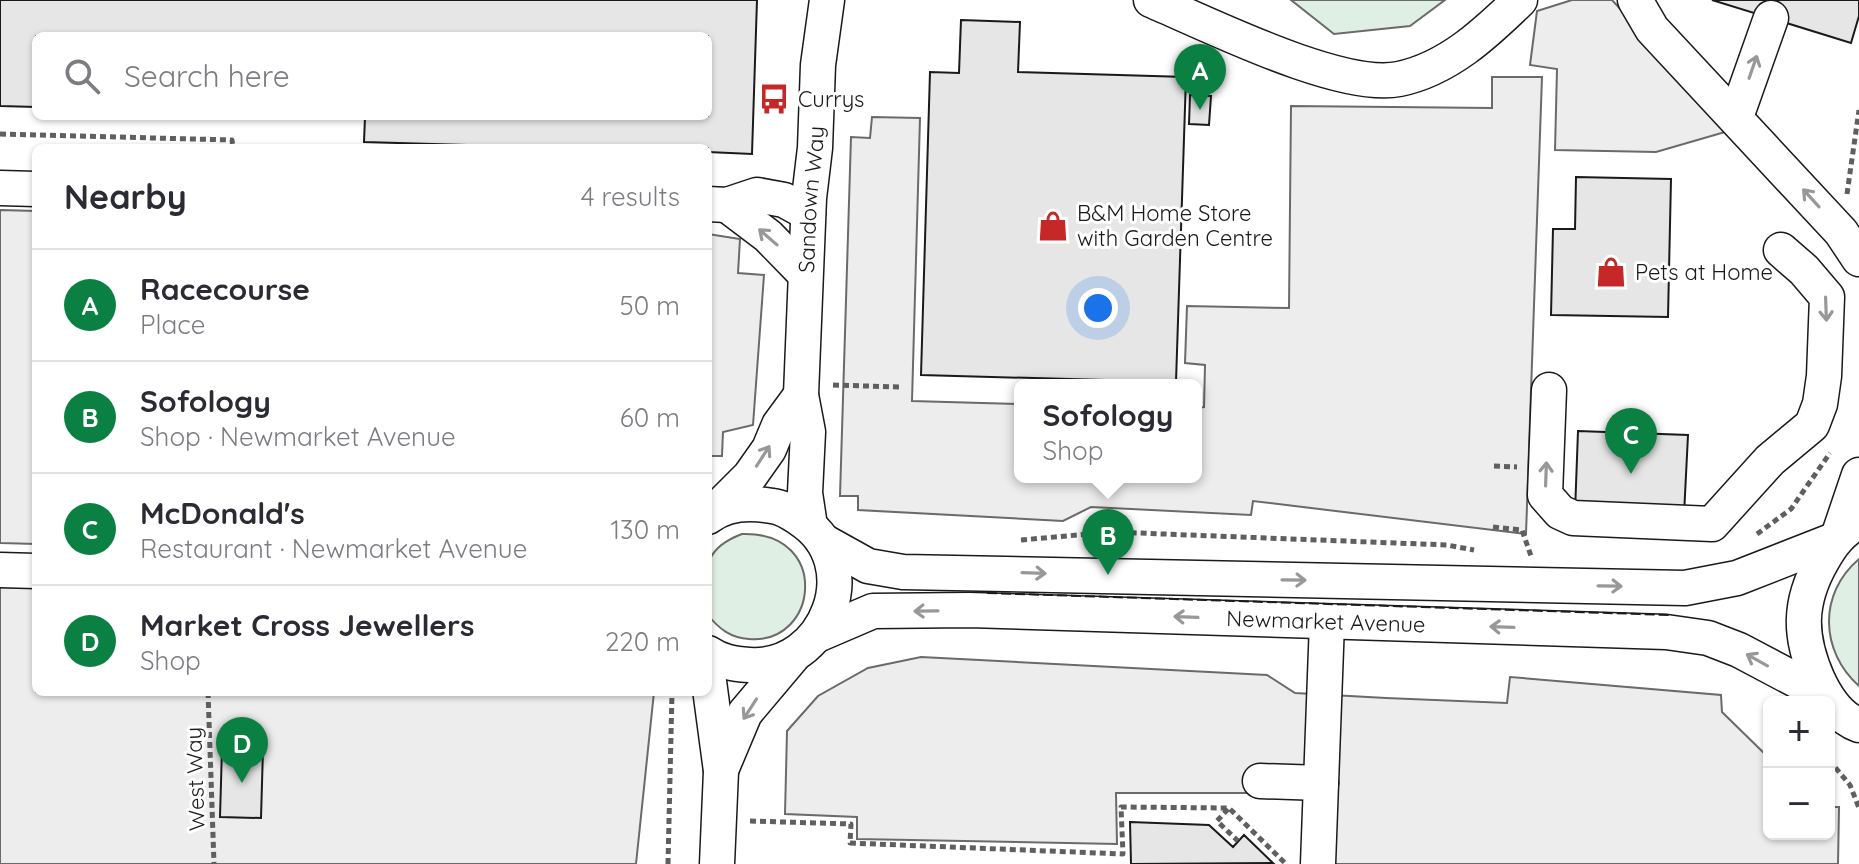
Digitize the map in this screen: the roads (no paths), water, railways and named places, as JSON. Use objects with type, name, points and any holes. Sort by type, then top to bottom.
[{"type":"street","points":[[1151,0],[1319,70],[1363,79],[1397,80],[1431,68],[1480,39],[1520,0]]},
{"type":"street","points":[[1635,0],[1652,29],[1841,232],[1859,259]]},
{"type":"street","name":"Sandown Way","points":[[805,645],[829,613],[834,589],[832,564],[816,534],[805,493],[808,432],[816,397],[805,274],[818,65],[827,2]]},
{"type":"street","points":[[1736,117],[1771,18]]},
{"type":"street","points":[[0,188],[32,189]]},
{"type":"street","points":[[718,204],[757,195],[784,200],[808,213]]},
{"type":"street","points":[[718,204],[768,236],[805,274]]},
{"type":"street","points":[[1549,390],[1545,495],[1560,512],[1573,518],[1712,524],[1770,460],[1812,425],[1820,404],[1827,297],[1804,270],[1781,250]]},
{"type":"street","points":[[712,514],[750,476],[769,449],[779,425],[816,397]]},
{"type":"street","points":[[1826,696],[1809,659],[1804,608],[1808,585],[1844,532],[1859,475]]},
{"type":"street","name":"Newmarket Avenue","points":[[712,514],[748,502],[781,507],[816,534],[868,566],[903,572],[1685,588],[1737,578],[1844,532]]},
{"type":"street","points":[[0,570],[32,571]]},
{"type":"street","name":"Newmarket Avenue","points":[[712,655],[731,664],[763,666],[873,611],[969,610],[1666,632],[1708,638],[1739,650],[1826,696]]},
{"type":"street","points":[[1318,864],[1327,622]]},
{"type":"street","points":[[721,771],[745,713],[805,645]]},
{"type":"street","points":[[711,696],[721,771],[717,864]]},
{"type":"street","points":[[1835,705],[1857,728]]},
{"type":"street","points":[[1260,781],[1321,783]]},
{"type":"place","name":"Currys","points":[[774,99]]},
{"type":"place","name":"Racecourse","points":[[1200,110]]},
{"type":"place","name":"B&M Home Store with Garden Centre","points":[[1053,226]]},
{"type":"place","name":"Pets at Home","points":[[1611,272]]},
{"type":"place","name":"McDonald's","points":[[1631,474]]},
{"type":"place","name":"Sofology","points":[[1108,575]]},
{"type":"place","name":"Market Cross Jewellers","points":[[242,783]]}]
